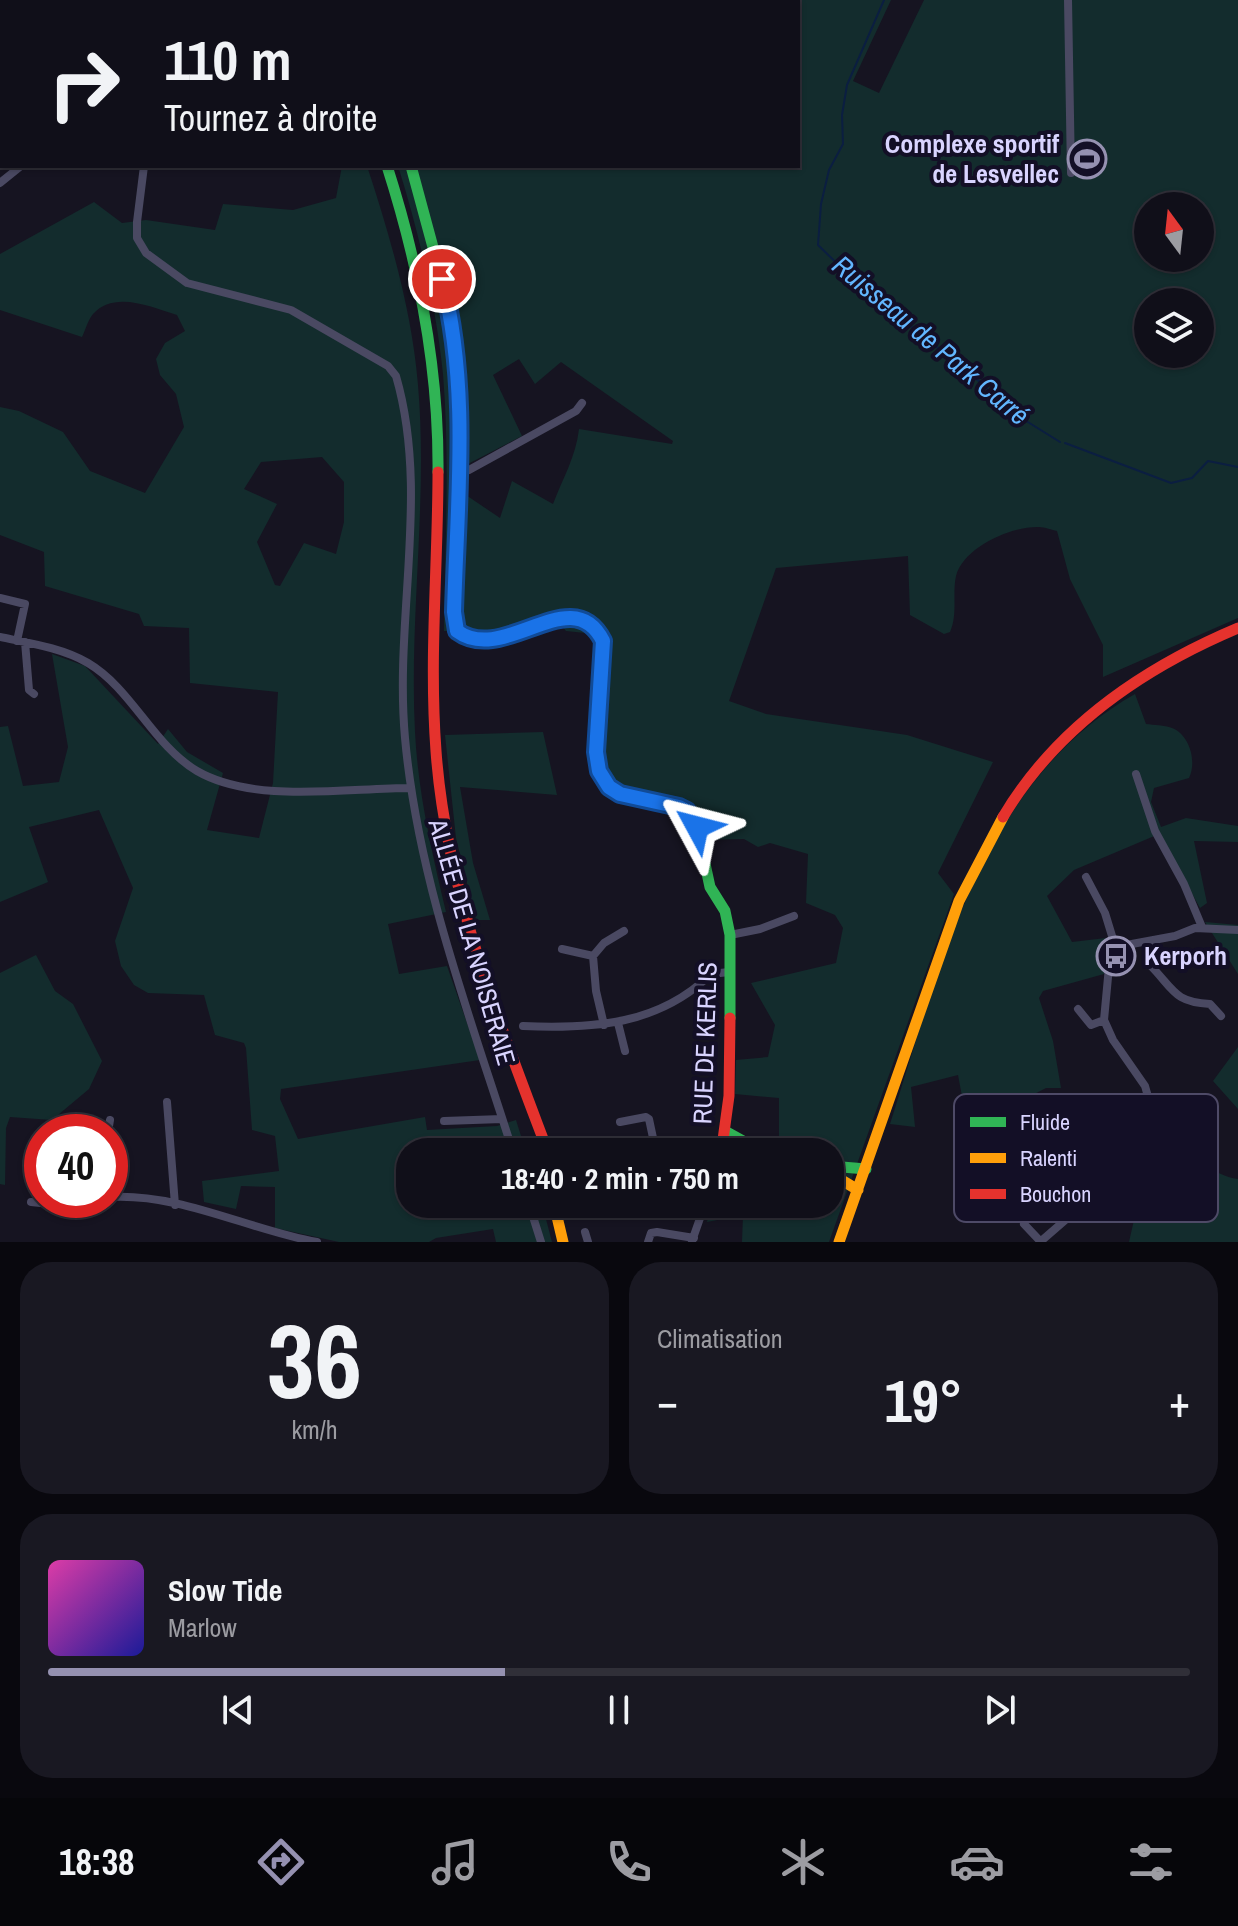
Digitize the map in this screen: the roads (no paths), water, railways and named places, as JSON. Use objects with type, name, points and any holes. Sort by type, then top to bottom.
[{"type":"main road","points":[[378,168],[408,271],[424,366],[428,430],[425,696],[436,829],[467,959],[533,1138]]},
{"type":"main road","points":[[388,168],[416,267],[434,365],[438,436],[434,702],[436,753],[446,834],[479,966],[543,1138]]},
{"type":"main road","points":[[412,168],[450,310],[457,359],[454,612],[457,631],[475,639],[495,638],[577,616],[597,628],[603,641],[596,752],[599,771],[609,787],[620,794],[679,807],[693,818],[710,887],[725,911],[730,935]]},
{"type":"main road","points":[[839,1242],[959,901],[976,861],[1011,801],[1053,749],[1101,704],[1164,661],[1238,628]]},
{"type":"main road","name":"RUE DE KERLIS","points":[[723,1138],[730,1052],[730,935]]},
{"type":"main road","points":[[844,1167],[866,1169]]},
{"type":"main road","points":[[844,1182],[858,1190]]},
{"type":"main road","points":[[557,1218],[563,1242]]},
{"type":"main road","points":[[567,1218],[572,1242]]},
{"type":"street","points":[[1068,0],[1071,173]]},
{"type":"street","points":[[0,183],[19,168]]},
{"type":"street","name":"ALLÉE DE LA NOISERAIE","points":[[144,168],[137,238],[146,253],[176,278],[197,287],[291,310],[388,366],[396,376],[410,485],[402,642],[410,788],[426,870],[508,1138]]},
{"type":"street","points":[[458,474],[576,411],[582,403]]},
{"type":"street","points":[[0,598],[25,604],[21,642],[29,690],[34,694]]},
{"type":"street","points":[[0,637],[88,663],[108,679],[172,750],[209,776],[271,791],[410,788]]},
{"type":"street","points":[[1136,774],[1155,831],[1184,884],[1202,927]]},
{"type":"street","points":[[1086,877],[1105,913],[1116,949]]},
{"type":"street","points":[[730,935],[760,929],[794,916]]},
{"type":"street","points":[[1147,1094],[1104,1020],[1110,956],[1116,949],[1202,927],[1238,930]]},
{"type":"street","points":[[604,1025],[596,991],[593,956],[604,943],[624,931]]},
{"type":"street","points":[[1157,940],[1148,958],[1149,964],[1178,997],[1187,1002],[1210,1004],[1221,1016]]},
{"type":"street","points":[[562,949],[593,956]]},
{"type":"street","points":[[523,1026],[618,1023],[670,1005],[692,992],[715,972],[729,972]]},
{"type":"street","points":[[1078,1009],[1091,1025],[1104,1020]]},
{"type":"street","points":[[618,1023],[625,1051]]},
{"type":"street","points":[[167,1102],[175,1205]]},
{"type":"street","points":[[620,1122],[646,1117],[652,1138]]},
{"type":"street","points":[[444,1121],[502,1119]]},
{"type":"street","points":[[128,1197],[152,1198],[256,1224],[281,1236],[317,1242]]},
{"type":"street","points":[[533,1218],[541,1242]]},
{"type":"street","points":[[648,1242],[651,1233],[657,1232],[693,1240],[700,1218]]},
{"type":"street","points":[[1024,1224],[1041,1242],[1064,1222]]},
{"type":"street","points":[[585,1232],[588,1242]]},
{"type":"waterway","name":"Ruisseau de Park Carré","points":[[884,0],[847,85],[842,115],[843,144],[829,170],[821,204],[818,245],[853,279],[986,387],[997,400],[1013,405],[1023,419],[1060,442]]},
{"type":"waterway","name":"Ruisseau de Park Carré","points":[[1065,443],[1171,483],[1192,478],[1208,461],[1238,467]]},
{"type":"place","name":"Complexe sportif de Lesvellec","points":[[1087,159]]},
{"type":"place","name":"Kerporh","points":[[1116,956]]}]
